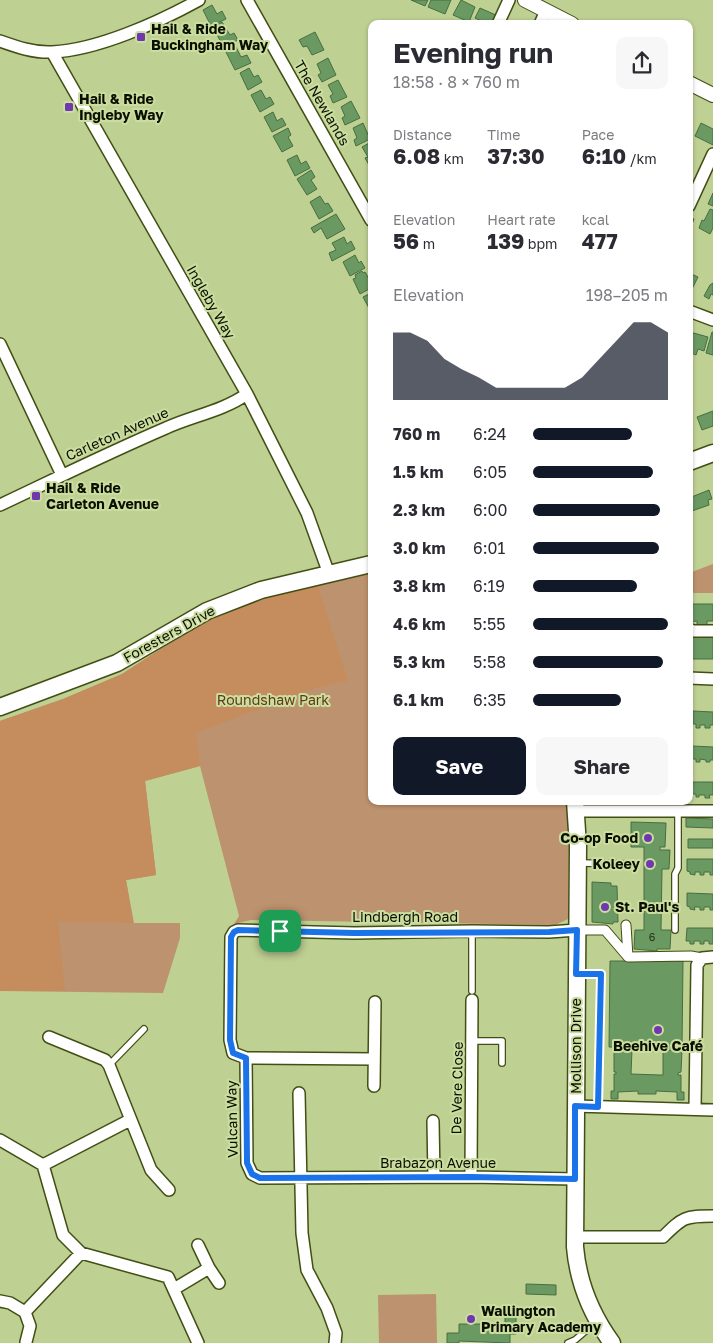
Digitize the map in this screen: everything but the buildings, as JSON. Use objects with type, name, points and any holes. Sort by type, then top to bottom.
[{"type":"main road","points":[[693,461],[713,454]]},
{"type":"main road","name":"Foresters Drive","points":[[0,707],[117,663],[207,611],[261,590],[368,565]]},
{"type":"main road","name":"Mollison Drive","points":[[576,806],[578,863],[574,1237],[579,1275],[589,1305],[612,1343]]},
{"type":"street","points":[[0,41],[29,50],[52,52],[75,49],[116,37],[170,16],[199,0]]},
{"type":"street","name":"The Newlands","points":[[247,0],[368,215]]},
{"type":"street","points":[[500,20],[509,0]]},
{"type":"street","points":[[525,0],[565,20]]},
{"type":"street","points":[[542,20],[546,10]]},
{"type":"street","name":"Ingleby Way","points":[[52,52],[247,394],[307,513],[330,574]]},
{"type":"street","points":[[693,85],[713,95]]},
{"type":"street","points":[[693,197],[713,154]]},
{"type":"street","points":[[693,312],[713,320]]},
{"type":"street","points":[[0,344],[62,475]]},
{"type":"street","name":"Carleton Avenue","points":[[0,505],[169,426],[226,406],[247,394]]},
{"type":"street","points":[[693,631],[713,632]]},
{"type":"street","points":[[693,678],[713,679]]},
{"type":"street","points":[[576,806],[624,806],[678,811],[713,811]]},
{"type":"street","points":[[626,925],[628,957]]},
{"type":"street","name":"Lindbergh Road","points":[[246,1058],[233,1053],[230,1040],[231,937],[238,930],[354,933],[549,932],[577,930]]},
{"type":"street","points":[[577,930],[605,930],[628,957]]},
{"type":"street","points":[[628,957],[692,956],[707,958]]},
{"type":"street","points":[[695,1109],[696,969],[698,962],[707,958]]},
{"type":"street","name":"De Vere Close","points":[[471,1177],[472,996]]},
{"type":"street","points":[[374,1086],[375,1002]]},
{"type":"street","points":[[49,1037],[105,1060],[151,1170],[169,1190]]},
{"type":"street","points":[[246,1058],[374,1059]]},
{"type":"street","name":"Vulcan Way","points":[[246,1058],[247,1163],[252,1174],[260,1178],[301,1179]]},
{"type":"street","points":[[299,1093],[302,1233],[307,1270],[327,1308],[336,1333],[335,1343]]},
{"type":"street","points":[[575,1106],[713,1110]]},
{"type":"street","points":[[43,1165],[130,1120]]},
{"type":"street","name":"De Vere Close","points":[[433,1121],[434,1177]]},
{"type":"street","points":[[0,1140],[43,1165],[63,1235],[81,1253],[168,1277],[198,1343]]},
{"type":"street","name":"Brabazon Avenue","points":[[301,1179],[471,1177],[575,1179]]},
{"type":"street","points":[[574,1237],[663,1237],[679,1220],[691,1216],[713,1216]]},
{"type":"street","points":[[198,1245],[219,1283]]},
{"type":"street","points":[[25,1312],[81,1253]]},
{"type":"street","points":[[174,1289],[210,1268]]},
{"type":"street","points":[[0,1301],[10,1303],[25,1312],[30,1326],[26,1342]]},
{"type":"lane","points":[[675,930],[678,811]]},
{"type":"lane","points":[[578,863],[627,864]]},
{"type":"lane","points":[[472,931],[472,996]]},
{"type":"lane","points":[[576,974],[601,974],[598,1107]]},
{"type":"lane","points":[[108,1065],[144,1029]]},
{"type":"lane","points":[[472,1041],[502,1041],[502,1063]]},
{"type":"lane","points":[[568,1343],[575,1340],[597,1321]]},
{"type":"green space","points":[[713,564],[713,593],[693,593],[693,572]]},
{"type":"green space","name":"Roundshaw Park","points":[[368,574],[368,805],[566,805],[569,834],[568,919],[555,925],[251,920],[234,924],[239,916],[200,766],[145,781],[156,875],[126,880],[134,923],[180,923],[180,938],[163,993],[0,991],[0,721],[63,699],[122,674],[211,619],[263,598]]},
{"type":"green space","points":[[318,586],[348,681],[315,688],[196,733],[200,766],[145,781],[156,875],[126,880],[133,923],[58,922],[65,991],[0,991],[0,721],[63,699],[122,674],[211,619],[263,598]]},
{"type":"green space","points":[[436,1294],[437,1343],[379,1343],[378,1295]]},
{"type":"place","name":"Hail & Ride Buckingham Way","points":[[141,37]]},
{"type":"place","name":"Hail & Ride Ingleby Way","points":[[69,107]]},
{"type":"place","name":"Hail & Ride Carleton Avenue","points":[[36,496]]},
{"type":"place","name":"Co-op Food","points":[[648,838]]},
{"type":"place","name":"Koleey","points":[[650,864]]},
{"type":"place","name":"St. Paul's","points":[[605,907]]},
{"type":"place","name":"Beehive Café","points":[[658,1030]]},
{"type":"place","name":"Wallington Primary Academy","points":[[471,1319]]},
{"type":"route","points":[[238,930],[280,931],[354,933],[569,932],[577,930],[576,974],[601,974],[598,1107],[575,1106],[575,1179],[471,1177],[301,1179],[260,1178],[252,1174],[247,1163],[246,1058],[233,1053],[230,1040],[231,937],[238,930]]}]
